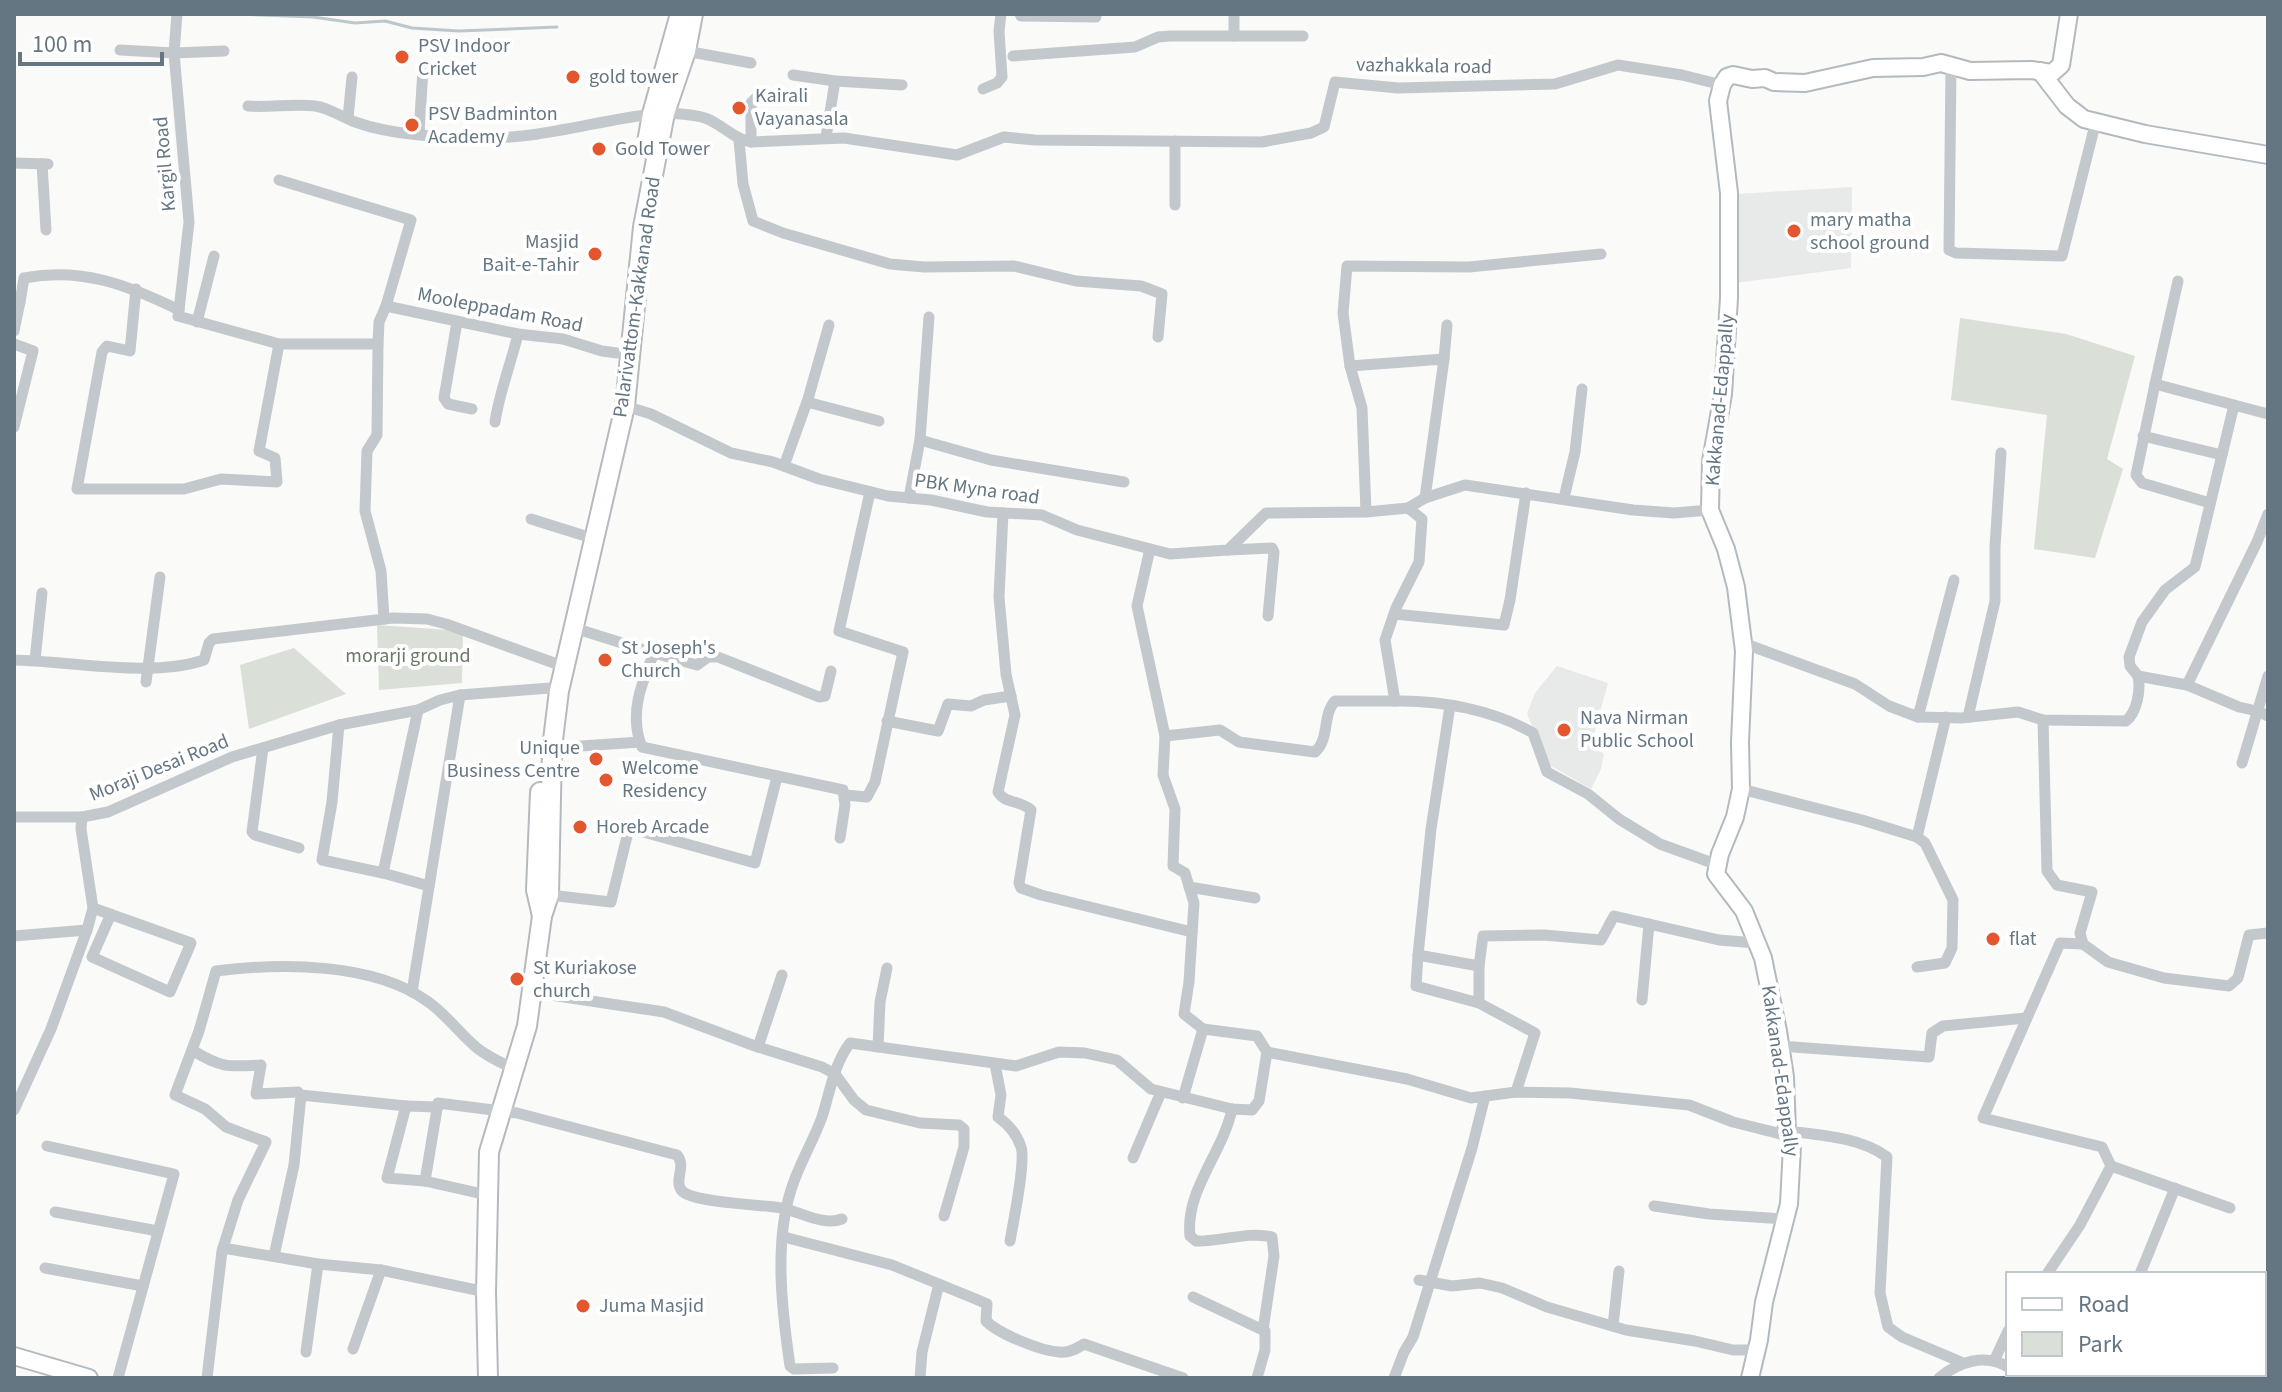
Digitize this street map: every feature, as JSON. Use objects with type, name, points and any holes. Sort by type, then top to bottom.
[{"type":"main road","points":[[542,916],[536,890],[544,835],[550,688],[582,535],[614,405],[617,353],[640,178],[659,113],[680,14]]},
{"type":"main road","name":"Palarivattom-Kakkanad Road","points":[[544,835],[559,691],[625,406],[643,227],[659,113],[686,51],[693,14]]},
{"type":"main road","points":[[488,1378],[489,1152],[527,1026],[542,916],[549,895],[544,835]]},
{"type":"street","name":"Kargil Road","points":[[177,14],[174,53],[189,222],[179,310]]},
{"type":"street","points":[[983,89],[997,83],[1002,77],[1001,14]]},
{"type":"street","points":[[1020,14],[1058,18],[1096,17]]},
{"type":"street","points":[[1234,14],[1234,36]]},
{"type":"street","points":[[1722,85],[1727,77],[1733,75],[1793,84],[1873,68],[1923,67],[1941,63],[1970,71],[2052,73],[2061,65],[2069,14]]},
{"type":"street","points":[[1013,56],[1135,47],[1158,37],[1170,36],[1303,36]]},
{"type":"street","points":[[120,50],[174,53],[224,51]]},
{"type":"street","points":[[686,51],[751,63]]},
{"type":"street","name":"vazhakkala road","points":[[745,141],[826,137],[957,155],[1004,137],[1262,142],[1311,133],[1324,127],[1335,82],[1398,88],[1555,84],[1618,65],[1722,85]]},
{"type":"street","points":[[1951,65],[1949,250],[1956,253],[2062,256],[2096,121]]},
{"type":"street","points":[[419,134],[423,69]]},
{"type":"street","points":[[2040,71],[2067,106],[2084,119],[2145,134],[2268,155]]},
{"type":"street","points":[[793,75],[902,85]]},
{"type":"street","points":[[348,118],[352,77]]},
{"type":"street","points":[[826,137],[835,81]]},
{"type":"street","name":"Kakkanad-Edappally","points":[[1722,85],[1718,101],[1729,193],[1729,298],[1723,394],[1711,461],[1710,510],[1723,539],[1736,587],[1743,643],[1741,789],[1716,874],[1744,911],[1769,982],[1785,1077],[1793,1170],[1750,1378]]},
{"type":"street","points":[[764,98],[757,97],[751,103],[745,141],[743,184],[753,221],[783,233],[890,264],[924,267],[1014,266],[1076,281],[1141,286],[1162,294],[1158,337]]},
{"type":"street","points":[[248,106],[271,108],[294,104],[319,107],[392,131],[486,138],[573,130],[609,120],[659,113],[702,117],[745,141]]},
{"type":"street","points":[[1175,141],[1175,205]]},
{"type":"street","points":[[14,163],[45,164],[46,230]]},
{"type":"street","points":[[279,180],[411,220],[386,306]]},
{"type":"street","points":[[1366,512],[1362,408],[1350,366],[1343,313],[1347,266],[1469,267],[1601,254]]},
{"type":"street","points":[[197,322],[214,256]]},
{"type":"street","points":[[14,330],[17,301],[24,278],[44,274],[86,275],[136,289],[179,310],[178,316],[279,344],[378,344]]},
{"type":"street","points":[[2178,281],[2135,470],[2138,480],[2210,503]]},
{"type":"street","points":[[136,289],[130,351],[107,346],[102,352],[77,489],[184,489],[221,479],[277,482],[275,458],[259,451],[279,344]]},
{"type":"street","name":"Mooleppadam Road","points":[[384,619],[381,571],[365,511],[367,451],[377,435],[379,322],[386,306],[518,334],[563,339],[617,353]]},
{"type":"street","points":[[909,498],[920,440],[929,317]]},
{"type":"street","points":[[457,322],[444,398],[448,404],[472,409]]},
{"type":"street","points":[[784,466],[807,402],[829,325]]},
{"type":"street","points":[[1425,498],[1447,325]]},
{"type":"street","points":[[495,422],[498,401],[506,383],[518,334]]},
{"type":"street","points":[[14,344],[33,351],[14,427]]},
{"type":"street","points":[[1350,366],[1444,359]]},
{"type":"street","points":[[2155,384],[2268,414]]},
{"type":"street","points":[[1564,498],[1575,452],[1582,389]]},
{"type":"street","points":[[807,402],[879,421]]},
{"type":"street","points":[[2234,405],[2195,567],[2157,599],[2133,642],[2129,662],[2138,676],[2187,685],[2262,714]]},
{"type":"street","name":"PBK Myna road","points":[[625,406],[651,414],[731,453],[870,492],[1003,513],[1042,515],[1077,530],[1170,554],[1272,548],[1268,616]]},
{"type":"street","points":[[2143,436],[2222,455]]},
{"type":"street","points":[[920,440],[991,460],[1124,482]]},
{"type":"street","points":[[1968,717],[1995,601],[2001,453]]},
{"type":"street","points":[[1228,550],[1266,513],[1366,512],[1408,508],[1425,498],[1465,485],[1633,510],[1674,513],[1710,510]]},
{"type":"street","points":[[845,795],[867,797],[875,782],[903,652],[839,631],[870,492]]},
{"type":"street","points":[[1394,614],[1504,625],[1526,493]]},
{"type":"street","points":[[1395,701],[1385,640],[1419,562],[1422,519],[1408,508]]},
{"type":"street","points":[[1003,513],[999,597],[1006,674],[1015,715],[998,792],[1004,799],[1026,805],[1031,810],[1019,883],[1021,888],[1192,932]]},
{"type":"street","points":[[2187,685],[2262,543],[2268,514]]},
{"type":"street","points":[[531,519],[582,535]]},
{"type":"street","points":[[833,1368],[794,1369],[790,1366],[782,1308],[784,1237],[790,1193],[813,1141],[835,1074],[850,1043],[1016,1066],[1059,1052],[1085,1053],[1117,1060],[1151,1089],[1161,1092],[1232,1109],[1252,1110],[1259,1101],[1267,1052],[1257,1036],[1203,1029],[1184,1014],[1194,903],[1185,873],[1173,866],[1175,809],[1163,775],[1165,736],[1137,606],[1150,549]]},
{"type":"street","points":[[146,682],[160,577]]},
{"type":"street","points":[[1918,717],[1954,580]]},
{"type":"street","points":[[35,660],[42,593]]},
{"type":"street","points":[[14,660],[148,668],[204,660],[213,639],[384,619],[427,619],[472,631],[554,663]]},
{"type":"street","points":[[574,628],[697,665],[708,657],[718,657],[819,697],[825,696],[831,671]]},
{"type":"street","points":[[1743,643],[1855,684],[1889,706],[1918,717],[1968,717],[2018,712],[2043,720],[2126,721],[2133,714],[2140,688],[2138,676]]},
{"type":"street","points":[[654,653],[636,705],[635,725],[642,747],[843,790],[840,838]]},
{"type":"street","points":[[2242,763],[2262,714],[2268,676]]},
{"type":"street","name":"Moraji Desai Road","points":[[14,1110],[51,1029],[93,908],[81,829],[82,817],[108,812],[232,757],[339,725],[418,710],[460,695],[550,688]]},
{"type":"street","points":[[412,992],[460,695]]},
{"type":"street","points":[[887,721],[938,731],[948,704],[971,706],[984,700],[1011,696]]},
{"type":"street","points":[[1165,736],[1220,730],[1239,742],[1315,752],[1322,744],[1329,707],[1335,701],[1422,700],[1450,706],[1513,721],[1533,733],[1547,772],[1588,794],[1619,819],[1660,844],[1718,865]]},
{"type":"street","points":[[1450,706],[1431,829],[1416,986],[1479,1003],[1535,1033],[1516,1092]]},
{"type":"street","points":[[383,873],[418,710]]},
{"type":"street","points":[[1917,837],[1946,717]]},
{"type":"street","points":[[2043,720],[2047,871],[2057,885],[2092,892],[2080,933],[2083,944]]},
{"type":"street","points":[[339,725],[332,802],[322,860],[429,886]]},
{"type":"street","points":[[552,748],[640,742]]},
{"type":"street","points":[[263,748],[252,832],[299,848]]},
{"type":"street","points":[[549,895],[611,902],[629,828],[755,863],[777,777]]},
{"type":"street","points":[[1741,789],[1917,837],[1925,843],[1953,900],[1952,948],[1945,963],[1917,967]]},
{"type":"street","points":[[14,817],[82,817]]},
{"type":"street","points":[[1189,887],[1255,898]]},
{"type":"street","points":[[93,908],[111,914],[191,943],[170,992],[92,957],[111,914]]},
{"type":"street","points":[[1479,1003],[1483,936],[1544,935],[1601,940],[1614,916],[1719,940],[1756,943]]},
{"type":"street","points":[[1642,1000],[1649,924]]},
{"type":"street","points":[[14,936],[87,930]]},
{"type":"street","points":[[2230,1208],[2111,1166],[2102,1147],[1983,1118],[2060,943],[2083,944],[2108,962],[2164,978],[2229,986],[2238,978],[2249,935],[2268,933]]},
{"type":"street","points":[[1418,955],[1479,966]]},
{"type":"street","points":[[207,1378],[223,1248],[238,1200],[266,1142],[226,1127],[205,1109],[176,1096],[216,971],[314,967],[365,975],[412,992],[439,1010],[479,1050],[514,1069]]},
{"type":"street","points":[[878,1047],[880,1002],[887,968]]},
{"type":"street","points":[[758,1047],[782,975]]},
{"type":"street","points":[[531,992],[664,1012],[822,1067],[835,1074],[854,1100],[866,1110],[920,1123],[959,1125],[964,1129],[964,1147],[944,1216]]},
{"type":"street","points":[[1780,1046],[1929,1057],[1932,1033],[1943,1026],[2026,1018]]},
{"type":"street","points":[[1183,1098],[1203,1029]]},
{"type":"street","points":[[192,1050],[211,1062],[228,1067],[261,1065],[256,1094],[298,1092]]},
{"type":"street","points":[[1267,1052],[1407,1079],[1471,1098],[1516,1092],[1623,1096],[1689,1105],[1733,1122],[1788,1134],[1828,1136],[1877,1149],[1887,1157],[1880,1293],[1888,1327],[1902,1337],[1961,1362],[1995,1359],[2006,1366]]},
{"type":"street","points":[[995,1064],[1001,1095],[998,1117],[1010,1126],[1023,1150],[1010,1241]]},
{"type":"street","points":[[1133,1158],[1161,1092]]},
{"type":"street","points":[[274,1256],[294,1165],[301,1095],[438,1107]]},
{"type":"street","points":[[1394,1378],[1413,1337],[1424,1281],[1472,1148],[1485,1096]]},
{"type":"street","points":[[425,1181],[438,1103],[503,1111],[677,1155],[682,1165],[681,1190],[688,1194],[711,1200],[788,1208],[833,1223],[842,1219]]},
{"type":"street","points":[[406,1106],[387,1178],[425,1181],[487,1195]]},
{"type":"street","points":[[1232,1109],[1196,1193],[1190,1236],[1196,1241],[1206,1242],[1262,1235],[1272,1237],[1274,1256],[1263,1330],[1265,1350],[1257,1378]]},
{"type":"street","points":[[47,1146],[174,1174],[118,1378]]},
{"type":"street","points":[[2048,1272],[2080,1225],[2111,1166]]},
{"type":"street","points":[[2141,1272],[2175,1188]]},
{"type":"street","points":[[1654,1206],[1709,1214],[1785,1219]]},
{"type":"street","points":[[55,1212],[158,1231]]},
{"type":"street","points":[[784,1237],[892,1265],[987,1304],[986,1321],[994,1329],[1042,1348],[1072,1351],[1084,1344],[1183,1378]]},
{"type":"street","points":[[223,1248],[318,1264],[381,1270],[486,1292]]},
{"type":"street","points":[[306,1352],[318,1264]]},
{"type":"street","points":[[45,1268],[143,1286]]},
{"type":"street","points":[[353,1349],[381,1270]]},
{"type":"street","points":[[1613,1326],[1619,1271]]},
{"type":"street","points":[[1424,1281],[1452,1286],[1480,1283],[1613,1326],[1733,1350],[1756,1350]]},
{"type":"street","points":[[920,1378],[922,1352],[939,1284]]},
{"type":"street","points":[[1193,1297],[1263,1330]]},
{"type":"street","points":[[1995,1359],[2006,1335]]},
{"type":"street","points":[[14,1356],[89,1378]]},
{"type":"street","points":[[1939,1378],[1961,1362]]},
{"type":"shaded area","name":"mary matha school ground","points":[[1852,187],[1851,268],[1735,283],[1736,194]]},
{"type":"shaded area","name":"Nava Nirman Public School","points":[[1557,666],[1608,683],[1591,745],[1604,754],[1601,769],[1591,789],[1548,764],[1527,714],[1535,693]]},
{"type":"green space","points":[[1960,318],[2066,334],[2135,356],[2107,459],[2123,469],[2095,558],[2034,549],[2047,415],[1951,400]]},
{"type":"green space","name":"morarji ground","points":[[377,625],[463,631],[462,683],[379,690]]},
{"type":"green space","points":[[294,648],[346,694],[249,729],[240,665]]},
{"type":"waterway","points":[[238,14],[313,17],[355,23],[385,21],[412,28],[459,31],[557,27]]},
{"type":"place","name":"PSV Indoor Cricket","points":[[402,57]]},
{"type":"place","name":"gold tower","points":[[573,77]]},
{"type":"place","name":"Kairali Vayanasala","points":[[739,108]]},
{"type":"place","name":"PSV Badminton Academy","points":[[412,125]]},
{"type":"place","name":"Gold Tower","points":[[599,149]]},
{"type":"place","name":"mary matha school ground","points":[[1794,231]]},
{"type":"place","name":"Masjid Bait-e-Tahir","points":[[595,254]]},
{"type":"place","name":"St Joseph's Church","points":[[605,660]]},
{"type":"place","name":"Nava Nirman Public School","points":[[1564,730]]},
{"type":"place","name":"Unique Business Centre","points":[[596,759]]},
{"type":"place","name":"Welcome Residency","points":[[606,780]]},
{"type":"place","name":"Horeb Arcade","points":[[580,827]]},
{"type":"place","name":"flat","points":[[1993,939]]},
{"type":"place","name":"St Kuriakose church","points":[[517,979]]},
{"type":"place","name":"Juma Masjid","points":[[583,1306]]}]
